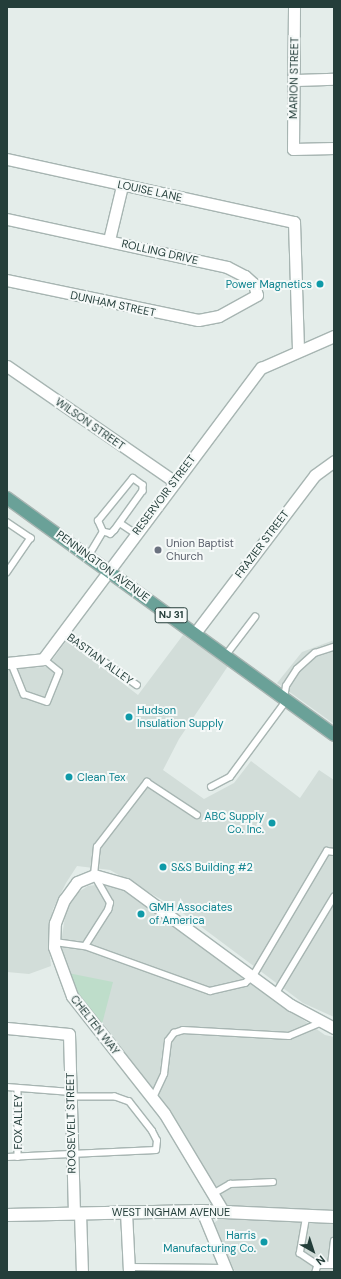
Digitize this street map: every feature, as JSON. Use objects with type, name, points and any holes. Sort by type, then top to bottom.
[{"type":"main road","name":"PENNINGTON AVENUE","points":[[7,498],[89,555],[334,735]]},
{"type":"street","name":"MARION STREET","points":[[294,7],[296,80],[293,149],[334,148]]},
{"type":"street","points":[[296,80],[334,79]]},
{"type":"street","name":"LOUISE LANE","points":[[7,159],[122,186],[294,222],[298,351]]},
{"type":"street","points":[[109,240],[122,186]]},
{"type":"street","name":"ROLLING DRIVE","points":[[7,219],[109,240],[227,267],[245,276],[254,284],[257,296],[219,316]]},
{"type":"street","name":"DUNHAM STREET","points":[[7,280],[198,320],[219,316]]},
{"type":"street","name":"RESERVOIR STREET","points":[[43,659],[108,569],[258,371],[298,351],[334,336]]},
{"type":"street","name":"WILSON STREET","points":[[7,366],[174,481]]},
{"type":"street","name":"FRAZIER STREET","points":[[195,633],[314,475],[334,461]]},
{"type":"street","points":[[9,662],[43,659]]},
{"type":"street","points":[[94,875],[126,884],[319,1023],[334,1028]]},
{"type":"street","name":"CHELTEN WAY","points":[[94,875],[77,882],[64,900],[55,923],[56,958],[72,996],[153,1098],[223,1211]]},
{"type":"street","name":"ROOSEVELT STREET","points":[[7,1028],[70,1034],[72,1155],[82,1272]]},
{"type":"street","points":[[202,1211],[226,1270]]},
{"type":"street","name":"WEST INGHAM AVENUE","points":[[7,1215],[223,1211],[334,1216]]},
{"type":"street","points":[[126,1212],[129,1270]]},
{"type":"lane","points":[[133,478],[144,488],[120,522],[110,534],[103,532],[98,521],[133,478]]},
{"type":"lane","points":[[7,522],[31,538],[7,573]]},
{"type":"lane","points":[[120,522],[135,533]]},
{"type":"lane","points":[[89,555],[103,532]]},
{"type":"lane","points":[[226,656],[255,617]]},
{"type":"lane","name":"BASTIAN ALLEY","points":[[63,632],[137,685]]},
{"type":"lane","points":[[211,786],[230,777],[284,698],[286,686],[306,659],[334,647]]},
{"type":"lane","points":[[9,662],[24,694],[47,702],[59,672],[43,659]]},
{"type":"lane","points":[[85,946],[110,903],[94,875],[97,847],[147,782],[197,815]]},
{"type":"lane","points":[[55,942],[85,946],[210,991],[232,988],[253,976],[327,851],[334,852]]},
{"type":"lane","points":[[276,993],[334,897]]},
{"type":"lane","points":[[153,1098],[164,1074],[168,1041],[174,1033],[183,1030],[289,1036],[319,1023]]},
{"type":"lane","points":[[7,1087],[115,1097],[129,1102],[152,1131],[158,1146],[152,1153],[7,1157]]},
{"type":"lane","name":"FOX ALLEY","points":[[18,1088],[18,1157]]},
{"type":"lane","points":[[213,1194],[230,1184],[273,1182]]},
{"type":"lane","points":[[307,1215],[300,1253],[318,1265],[332,1265],[334,1241]]},
{"type":"lane","points":[[316,1272],[318,1265]]},
{"type":"lane","points":[[129,1270],[226,1270]]},
{"type":"shaded area","points":[[183,635],[228,666],[179,739],[163,770],[204,799],[234,783],[251,761],[300,798],[319,770],[334,780],[334,1017],[303,1003],[176,908],[110,870],[77,866],[66,883],[53,909],[48,935],[51,966],[29,974],[7,972],[7,668],[47,667],[67,640],[138,695]]},
{"type":"shaded area","points":[[334,640],[334,724],[277,683],[302,652]]},
{"type":"shaded area","points":[[102,884],[134,894],[276,1001],[325,1035],[334,1037],[334,1211],[227,1206],[194,1151],[139,1072],[101,1028],[68,973],[60,950],[66,910],[74,895],[88,886]]},
{"type":"shaded area","points":[[220,1218],[334,1224],[334,1272],[235,1272],[213,1224]]},
{"type":"green space","points":[[68,973],[113,982],[101,1028],[79,999]]},
{"type":"place","name":"Power Magnetics","points":[[320,284]]},
{"type":"place","name":"Union Baptist Church","points":[[158,550]]},
{"type":"place","name":"Hudson Insulation Supply","points":[[129,717]]},
{"type":"place","name":"Clean Tex","points":[[69,777]]},
{"type":"place","name":"ABC Supply Co. Inc.","points":[[272,823]]},
{"type":"place","name":"S&S Building #2","points":[[163,867]]},
{"type":"place","name":"GMH Associates of America","points":[[141,914]]},
{"type":"place","name":"Harris Manufacturing Co.","points":[[264,1242]]}]
